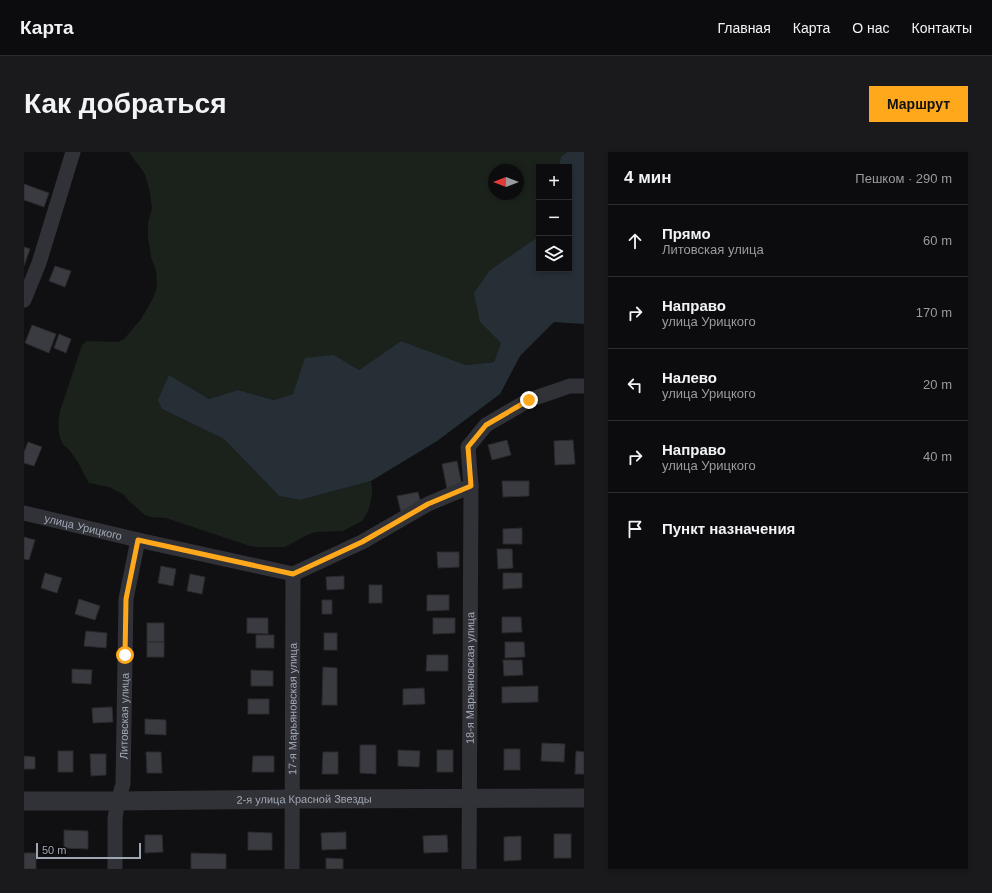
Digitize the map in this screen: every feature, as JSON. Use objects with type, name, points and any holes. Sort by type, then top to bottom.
[{"type":"street","points":[[24,300],[39,263],[73,152]]},
{"type":"street","points":[[293,574],[362,542],[428,504],[471,486],[468,447],[486,425],[529,400],[570,386],[584,386]]},
{"type":"street","name":"18-я Марьяновская улица","points":[[469,869],[471,486]]},
{"type":"street","name":"улица Урицкого","points":[[24,513],[293,574]]},
{"type":"street","name":"Литовская улица","points":[[115,869],[115,818],[123,784],[126,599],[138,540]]},
{"type":"street","name":"17-я Марьяновская улица","points":[[292,869],[293,574]]},
{"type":"street","name":"2-я улица Красной Звезды","points":[[24,801],[584,798]]},
{"type":"shaded area","points":[[129,152],[567,152],[561,157],[559,164],[536,164],[536,238],[490,270],[480,322],[501,343],[494,362],[466,365],[401,341],[359,370],[334,355],[293,394],[274,400],[238,390],[209,399],[169,375],[162,409],[224,439],[279,496],[300,500],[371,481],[372,495],[369,508],[362,521],[343,531],[316,532],[307,535],[285,547],[250,546],[166,518],[145,515],[123,494],[109,487],[89,483],[75,458],[61,440],[58,428],[60,411],[82,345],[87,341],[118,342],[124,339],[141,319],[156,291],[156,271],[151,257],[148,237],[148,223],[152,208],[150,192],[145,175]]},
{"type":"shaded area","points":[[567,152],[584,152],[584,324],[554,322],[520,356],[500,394],[437,441],[371,481],[300,500],[279,496],[224,439],[162,409],[158,400],[169,375],[209,399],[238,390],[274,400],[293,394],[305,358],[334,355],[359,370],[401,341],[466,365],[494,362],[501,343],[480,322],[474,293],[490,270],[536,238],[536,272],[572,272],[572,164],[559,164],[561,157]]},
{"type":"building","points":[[24,184],[49,193],[44,207],[24,200]]},
{"type":"building","points":[[24,247],[30,249],[24,266]]},
{"type":"building","points":[[55,266],[71,271],[65,287],[49,281]]},
{"type":"building","points":[[32,325],[56,334],[49,353],[25,343]]},
{"type":"building","points":[[59,334],[71,339],[66,353],[54,348]]},
{"type":"building","points":[[507,440],[511,455],[492,460],[488,445]]},
{"type":"building","points":[[573,440],[575,464],[555,465],[554,441]]},
{"type":"building","points":[[28,442],[42,447],[34,466],[24,463],[24,452]]},
{"type":"building","points":[[457,461],[462,486],[447,489],[442,464]]},
{"type":"building","points":[[502,481],[529,481],[529,496],[503,497]]},
{"type":"building","points":[[418,492],[422,507],[401,512],[397,496]]},
{"type":"building","points":[[522,528],[522,544],[503,544],[503,529]]},
{"type":"building","points":[[24,537],[35,540],[29,560],[24,559]]},
{"type":"building","points":[[497,549],[512,549],[513,568],[498,569]]},
{"type":"building","points":[[437,552],[459,552],[459,567],[438,568]]},
{"type":"building","points":[[161,566],[176,569],[173,586],[158,583]]},
{"type":"building","points":[[45,573],[62,578],[57,593],[41,588]]},
{"type":"building","points":[[503,573],[522,573],[522,588],[503,589]]},
{"type":"building","points":[[190,574],[205,577],[202,594],[187,591]]},
{"type":"building","points":[[344,576],[344,589],[327,590],[326,577]]},
{"type":"building","points":[[369,585],[382,585],[382,603],[369,603]]},
{"type":"building","points":[[427,595],[449,595],[449,610],[427,611]]},
{"type":"building","points":[[79,599],[100,606],[95,620],[75,614]]},
{"type":"building","points":[[322,600],[332,600],[332,614],[322,614]]},
{"type":"building","points":[[502,617],[521,617],[522,632],[502,633]]},
{"type":"building","points":[[247,618],[268,618],[268,634],[247,633]]},
{"type":"building","points":[[433,618],[455,618],[455,633],[433,634]]},
{"type":"building","points":[[147,623],[164,623],[164,642],[147,642]]},
{"type":"building","points":[[86,631],[107,633],[106,648],[84,646]]},
{"type":"building","points":[[324,633],[337,633],[337,650],[324,650]]},
{"type":"building","points":[[256,635],[274,635],[274,648],[256,648]]},
{"type":"building","points":[[147,642],[164,642],[164,657],[147,657]]},
{"type":"building","points":[[505,642],[524,642],[525,657],[505,658]]},
{"type":"building","points":[[427,655],[448,655],[448,671],[426,671]]},
{"type":"building","points":[[503,660],[522,660],[523,675],[504,676]]},
{"type":"building","points":[[323,667],[337,668],[337,705],[322,705]]},
{"type":"building","points":[[72,669],[92,670],[91,684],[72,683]]},
{"type":"building","points":[[251,670],[273,671],[273,686],[251,686]]},
{"type":"building","points":[[538,686],[538,702],[502,703],[502,687]]},
{"type":"building","points":[[424,688],[425,704],[403,705],[403,689]]},
{"type":"building","points":[[248,699],[269,699],[269,714],[248,714]]},
{"type":"building","points":[[112,707],[113,722],[93,723],[92,708]]},
{"type":"building","points":[[145,719],[166,720],[166,735],[145,734]]},
{"type":"building","points":[[542,743],[565,744],[564,762],[541,761]]},
{"type":"building","points":[[360,745],[376,745],[376,774],[360,773]]},
{"type":"building","points":[[504,749],[520,749],[520,770],[504,770]]},
{"type":"building","points":[[398,750],[420,751],[419,767],[398,766]]},
{"type":"building","points":[[437,750],[453,750],[453,772],[437,772]]},
{"type":"building","points":[[58,751],[73,751],[73,772],[58,772]]},
{"type":"building","points":[[576,751],[584,752],[584,774],[575,774]]},
{"type":"building","points":[[146,752],[161,752],[162,773],[147,773]]},
{"type":"building","points":[[323,752],[338,752],[338,774],[322,774]]},
{"type":"building","points":[[90,754],[106,754],[106,775],[91,776]]},
{"type":"building","points":[[24,756],[35,757],[35,769],[24,769]]},
{"type":"building","points":[[253,756],[274,756],[274,772],[252,772]]},
{"type":"building","points":[[64,830],[88,831],[88,849],[64,848]]},
{"type":"building","points":[[248,832],[272,833],[272,850],[248,850]]},
{"type":"building","points":[[346,832],[346,849],[322,850],[321,833]]},
{"type":"building","points":[[554,834],[571,834],[571,858],[554,858]]},
{"type":"building","points":[[145,835],[162,835],[163,852],[145,853]]},
{"type":"building","points":[[447,835],[448,852],[424,853],[423,836]]},
{"type":"building","points":[[521,836],[521,860],[504,861],[504,837]]},
{"type":"building","points":[[24,853],[36,853],[36,869],[24,869]]},
{"type":"building","points":[[191,853],[226,854],[226,869],[191,869]]},
{"type":"building","points":[[326,858],[343,859],[343,869],[326,869]]},
{"type":"route","points":[[125,655],[126,599],[138,540],[293,574],[362,542],[428,504],[471,486],[468,447],[486,425],[529,400]]}]
